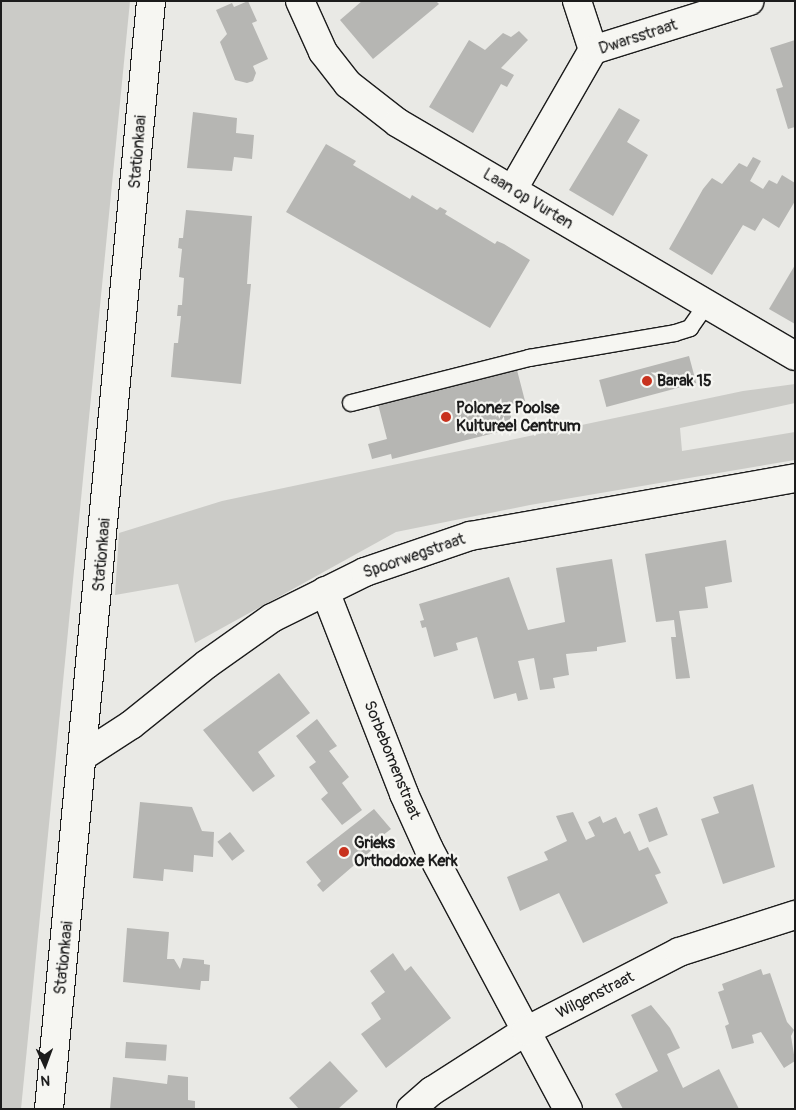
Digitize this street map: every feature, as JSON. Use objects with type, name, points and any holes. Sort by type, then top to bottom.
[{"type":"street","name":"Stationkaai","points":[[49,1109],[151,1]]},
{"type":"street","name":"Laan op Vurten","points":[[300,1],[323,52],[348,84],[398,123],[795,356]]},
{"type":"street","points":[[577,1],[593,50]]},
{"type":"street","name":"Dwarsstraat","points":[[513,189],[593,50],[750,1]]},
{"type":"street","name":"Spoorwegstraat","points":[[83,756],[131,725],[207,664],[272,618],[365,572],[470,536],[795,478]]},
{"type":"street","name":"Sorbebomenstraat","points":[[325,592],[404,794],[488,962],[568,1109]]},
{"type":"street","name":"Wilgenstraat","points":[[411,1109],[432,1091],[526,1031],[679,952],[795,915]]},
{"type":"lane","points":[[351,402],[528,358],[675,333],[690,328],[707,304]]},
{"type":"shaded area","points":[[1,1],[130,1],[21,1109],[1,1109]]},
{"type":"shaded area","points":[[795,384],[795,403],[680,428],[682,451],[795,432],[795,460],[530,505],[396,532],[195,643],[178,584],[115,595],[119,533],[222,501],[743,391]]},
{"type":"building","points":[[248,1],[257,21],[252,23],[268,59],[253,66],[256,73],[253,81],[247,83],[235,80],[220,42],[227,34],[216,10],[232,3],[234,7]]},
{"type":"building","points":[[362,1],[436,1],[439,4],[373,59],[340,20]]},
{"type":"building","points":[[519,31],[528,40],[501,68],[514,75],[507,87],[501,84],[473,133],[429,107],[469,40],[485,50],[503,33],[511,37]]},
{"type":"building","points":[[795,40],[795,127],[788,129],[776,89],[783,87],[770,48]]},
{"type":"building","points":[[619,108],[640,120],[627,142],[648,155],[613,216],[569,190]]},
{"type":"building","points":[[193,112],[237,118],[236,133],[254,135],[252,159],[234,157],[232,171],[187,168]]},
{"type":"building","points":[[326,144],[356,161],[353,165],[410,199],[412,195],[437,210],[440,207],[447,211],[445,214],[495,244],[497,241],[504,244],[530,260],[490,328],[286,212]]},
{"type":"building","points":[[753,157],[761,161],[750,181],[763,189],[769,180],[777,184],[782,175],[795,183],[795,201],[779,228],[763,218],[755,231],[743,225],[712,275],[669,249],[703,189],[712,178],[722,184],[739,163],[747,167]]},
{"type":"building","points":[[186,210],[252,216],[247,284],[251,284],[241,384],[171,377],[174,343],[178,343],[181,316],[177,316],[178,305],[182,305],[184,278],[179,277],[182,249],[178,248],[179,238],[183,238]]},
{"type":"building","points":[[795,265],[795,324],[769,309]]},
{"type":"building","name":"Barak 15","points":[[689,356],[696,383],[606,407],[599,380]]},
{"type":"building","name":"Polonez Poolse Kultureel Centrum","points":[[517,370],[525,401],[508,405],[514,428],[392,459],[391,454],[372,459],[368,444],[387,439],[378,404]]},
{"type":"building","points":[[726,540],[732,582],[705,587],[708,608],[679,611],[690,678],[676,679],[671,637],[676,637],[674,620],[656,622],[645,554]]},
{"type":"building","points":[[612,559],[626,642],[597,647],[597,651],[566,654],[569,675],[553,678],[555,688],[540,690],[534,658],[518,661],[528,699],[518,701],[516,693],[494,699],[477,637],[456,643],[458,650],[434,657],[426,627],[422,628],[420,621],[424,620],[419,604],[509,577],[528,630],[565,622],[556,568]]},
{"type":"building","points":[[279,673],[310,713],[258,752],[275,776],[253,792],[203,730]]},
{"type":"building","points":[[317,719],[337,746],[329,751],[349,777],[342,783],[362,810],[342,825],[321,799],[328,793],[309,767],[316,762],[296,736]]},
{"type":"building","points":[[753,784],[775,867],[723,884],[701,819],[719,813],[713,797]]},
{"type":"building","points":[[140,802],[192,807],[202,831],[214,832],[213,857],[194,855],[193,872],[164,869],[163,881],[133,878]]},
{"type":"building","points":[[657,807],[668,835],[649,842],[638,814]]},
{"type":"building","name":"Grieks Orthodoxe Kerk","points":[[374,809],[391,829],[378,839],[381,842],[323,892],[317,885],[321,881],[306,862]]},
{"type":"building","points":[[573,812],[586,840],[595,836],[588,822],[600,816],[603,823],[616,817],[624,834],[630,831],[639,851],[648,847],[661,873],[655,875],[668,903],[583,943],[559,893],[520,911],[507,877],[548,860],[544,852],[567,841],[556,816]]},
{"type":"building","points":[[230,832],[245,851],[232,861],[217,842]]},
{"type":"building","points":[[127,928],[169,932],[167,959],[174,959],[180,969],[183,958],[204,960],[204,964],[210,965],[209,981],[201,981],[200,990],[123,982]]},
{"type":"building","points":[[393,953],[405,971],[411,966],[451,1018],[386,1068],[361,1034],[381,1019],[371,1003],[385,992],[370,971]]},
{"type":"building","points":[[761,969],[763,975],[770,973],[787,1022],[794,1030],[791,1036],[795,1061],[784,1068],[761,1032],[752,1035],[754,1043],[732,1049],[725,1026],[729,1024],[718,992],[724,990],[722,984]]},
{"type":"building","points":[[651,1005],[670,1028],[680,1048],[667,1054],[683,1088],[719,1069],[739,1109],[623,1109],[615,1094],[658,1071],[631,1015]]},
{"type":"building","points":[[126,1042],[167,1045],[166,1061],[125,1058]]},
{"type":"building","points":[[330,1061],[358,1091],[338,1109],[299,1109],[289,1098]]},
{"type":"building","points":[[168,1075],[188,1077],[188,1100],[195,1101],[195,1109],[110,1109],[113,1077],[167,1084]]},
{"type":"place","name":"Barak 15","points":[[647,381]]},
{"type":"place","name":"Polonez Poolse Kultureel Centrum","points":[[446,417]]},
{"type":"place","name":"Grieks Orthodoxe Kerk","points":[[344,852]]}]
